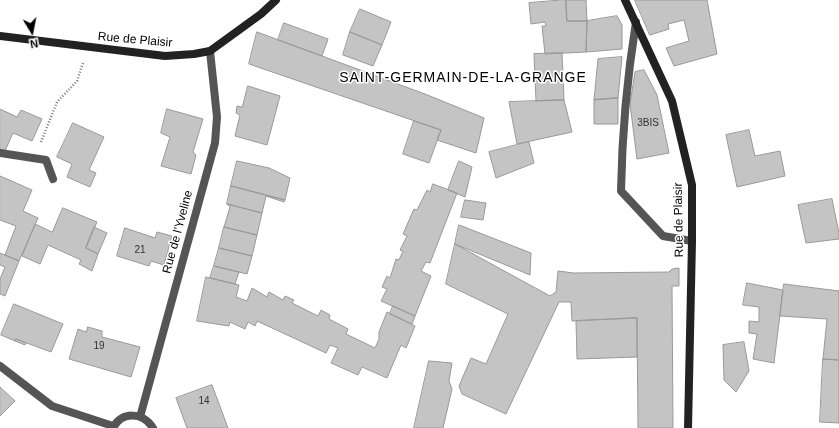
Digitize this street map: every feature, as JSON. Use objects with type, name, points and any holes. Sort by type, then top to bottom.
[{"type":"street","name":"Rue de Plaisir","points":[[0,36],[89,48],[165,56],[210,51],[261,14],[276,0]]},
{"type":"street","name":"Rue de Plaisir","points":[[625,0],[672,101],[692,185],[688,428]]},
{"type":"street","points":[[636,22],[629,63],[622,147],[621,191],[663,236],[692,241]]},
{"type":"street","name":"Rue de l'Yveline","points":[[140,417],[215,143],[217,117],[210,51]]},
{"type":"street","points":[[0,153],[46,160],[53,179]]},
{"type":"street","points":[[0,366],[52,406],[113,427],[123,417],[129,415],[140,417],[149,422],[152,428]]},
{"type":"path","points":[[35,158],[57,102],[77,80],[89,48]]},
{"type":"building","points":[[566,0],[567,21],[587,21],[586,52],[545,54],[542,26],[546,26],[545,22],[531,24],[529,3]]},
{"type":"building","points":[[566,0],[586,0],[587,21],[567,21]]},
{"type":"building","points":[[635,0],[707,0],[717,54],[674,66],[666,48],[689,41],[684,20],[668,24],[669,29],[650,35]]},
{"type":"building","points":[[360,9],[391,22],[382,45],[350,32]]},
{"type":"building","points":[[617,16],[622,25],[622,49],[586,52],[587,21]]},
{"type":"building","points":[[284,23],[328,39],[322,56],[278,40]]},
{"type":"building","points":[[257,32],[425,94],[484,118],[476,153],[437,140],[441,130],[249,64]]},
{"type":"building","points":[[350,32],[382,45],[373,66],[343,55]]},
{"type":"building","points":[[562,53],[564,100],[536,101],[534,54]]},
{"type":"building","points":[[622,57],[618,98],[594,100],[598,59]]},
{"type":"building","points":[[644,70],[657,95],[669,153],[637,159],[630,104],[635,72]]},
{"type":"building","points":[[248,86],[280,96],[267,145],[235,136],[240,115],[236,113],[237,106],[242,107]]},
{"type":"building","points":[[618,98],[618,124],[594,124],[594,100]]},
{"type":"building","points":[[564,100],[572,132],[517,144],[509,102]]},
{"type":"building","points":[[0,109],[17,117],[21,110],[42,119],[32,141],[13,133],[5,151],[0,149]]},
{"type":"building","points":[[167,109],[203,119],[193,152],[196,155],[191,174],[161,166],[170,137],[161,133]]},
{"type":"building","points":[[414,121],[441,130],[429,163],[403,154]]},
{"type":"building","points":[[73,123],[104,137],[89,170],[96,173],[90,187],[67,177],[72,164],[57,157]]},
{"type":"building","points":[[749,130],[755,156],[780,151],[785,176],[737,187],[726,135]]},
{"type":"building","points":[[529,142],[534,163],[496,178],[489,152]]},
{"type":"building","points":[[237,161],[269,168],[290,178],[285,200],[231,186]]},
{"type":"building","points":[[459,161],[472,167],[465,197],[448,190]]},
{"type":"building","points":[[0,176],[32,190],[23,211],[38,218],[19,261],[5,255],[16,226],[0,220]]},
{"type":"building","points":[[433,184],[457,193],[430,263],[426,262],[421,271],[431,276],[415,316],[381,301],[387,289],[382,287],[387,276],[390,278],[396,259],[399,260],[403,251],[400,250],[407,236],[403,234],[414,209],[417,210],[427,190],[430,192]]},
{"type":"building","points":[[231,186],[285,200],[284,202],[266,196],[262,213],[227,204]]},
{"type":"building","points":[[832,199],[839,239],[806,243],[798,205]]},
{"type":"building","points":[[465,200],[486,203],[483,220],[461,217]]},
{"type":"building","points":[[227,204],[262,213],[257,235],[224,227],[230,207]]},
{"type":"building","points":[[63,208],[97,222],[86,248],[98,254],[92,271],[79,264],[81,260],[48,245],[40,264],[22,256],[35,224],[52,232]]},
{"type":"building","points":[[459,225],[531,253],[530,275],[455,244]]},
{"type":"building","points":[[94,227],[107,233],[98,254],[86,248]]},
{"type":"building","points":[[224,227],[257,235],[252,256],[219,248]]},
{"type":"building","points":[[125,228],[155,238],[157,232],[172,236],[164,265],[151,261],[149,266],[117,256]]},
{"type":"building","points":[[455,244],[550,296],[556,292],[558,271],[574,273],[669,272],[672,269],[679,268],[679,286],[672,286],[673,428],[638,428],[637,318],[572,321],[571,302],[559,302],[506,414],[462,394],[459,386],[471,358],[486,364],[508,314],[446,284]]},
{"type":"building","points":[[219,248],[252,256],[247,274],[214,266]]},
{"type":"building","points":[[0,253],[19,261],[5,296],[0,294],[0,279],[5,267],[0,265]]},
{"type":"building","points":[[214,266],[239,272],[235,284],[210,278]]},
{"type":"building","points":[[206,277],[239,285],[236,297],[247,301],[252,288],[267,297],[269,292],[283,300],[285,296],[294,300],[292,303],[318,316],[321,310],[330,315],[329,319],[348,329],[346,334],[375,348],[379,339],[379,332],[387,312],[415,326],[406,348],[401,345],[387,378],[362,367],[358,375],[331,363],[338,348],[330,345],[326,353],[257,321],[255,326],[248,322],[245,329],[230,322],[229,326],[197,321]]},
{"type":"building","points":[[747,283],[783,290],[774,363],[753,359],[757,334],[749,333],[749,321],[759,322],[759,307],[743,305]]},
{"type":"building","points":[[784,284],[839,291],[839,360],[823,359],[827,319],[780,316]]},
{"type":"building","points":[[14,304],[63,324],[51,352],[1,335]]},
{"type":"building","points":[[393,306],[415,316],[412,324],[390,314]]},
{"type":"building","points":[[637,318],[637,357],[577,359],[576,321]]},
{"type":"building","points":[[88,327],[102,331],[102,337],[140,347],[131,377],[69,359],[78,329],[86,332]]},
{"type":"building","points":[[16,339],[26,343],[25,345],[15,341]]},
{"type":"building","points":[[744,342],[749,371],[736,392],[724,380],[723,345]]},
{"type":"building","points":[[823,359],[839,360],[839,423],[820,422]]},
{"type":"building","points":[[429,361],[452,363],[449,381],[452,389],[443,428],[414,428]]},
{"type":"building","points":[[212,385],[228,428],[187,428],[176,398]]},
{"type":"building","points":[[0,387],[15,401],[0,416]]},
{"type":"district","name":"SAINT-GERMAIN-DE-LA-GRANGE","points":[[463,78]]}]
